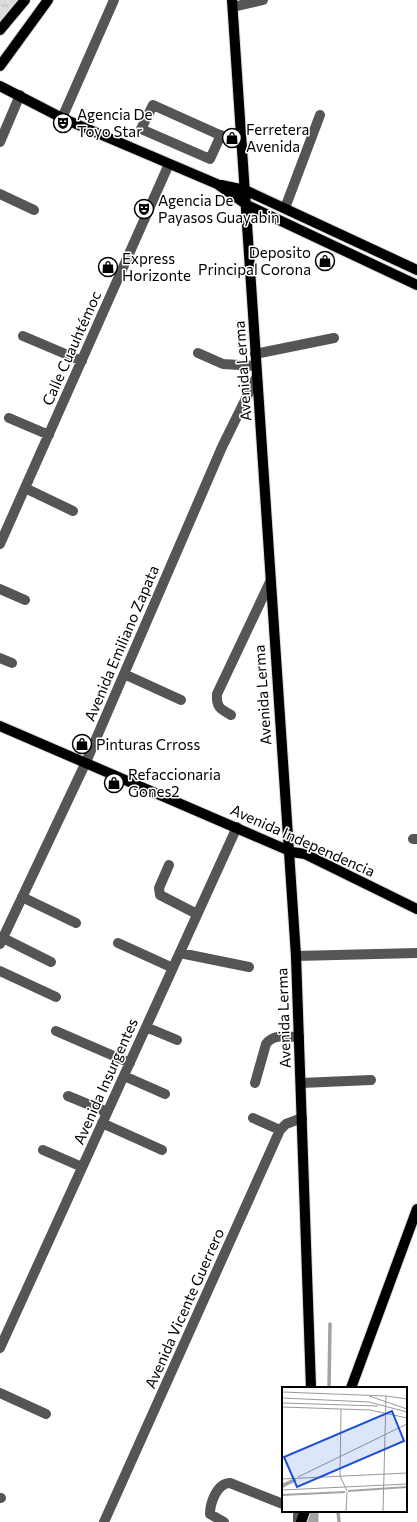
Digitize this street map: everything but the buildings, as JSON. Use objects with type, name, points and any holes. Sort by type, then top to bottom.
[{"type":"main road","points":[[0,30],[25,0]]},
{"type":"main road","points":[[0,66],[48,0]]},
{"type":"main road","name":"Avenida Lerma","points":[[233,4],[270,582],[290,851],[302,956],[299,1037],[312,1387]]},
{"type":"main road","points":[[0,86],[62,118],[217,184],[245,190],[417,270]]},
{"type":"main road","points":[[217,184],[247,205],[417,285]]},
{"type":"main road","name":"Avenida Independencia","points":[[0,726],[290,851],[305,854],[417,909]]},
{"type":"main road","points":[[351,1387],[417,1209]]},
{"type":"main road","points":[[302,1522],[305,1512]]},
{"type":"street","points":[[62,118],[114,0]]},
{"type":"street","points":[[233,4],[263,0]]},
{"type":"street","points":[[0,142],[20,95]]},
{"type":"street","points":[[221,135],[210,159],[141,129],[153,105],[221,135],[242,145]]},
{"type":"street","points":[[285,208],[320,115]]},
{"type":"street","name":"Calle Cuauhtémoc","points":[[0,544],[169,164]]},
{"type":"street","points":[[0,194],[34,210]]},
{"type":"street","points":[[24,336],[82,361]]},
{"type":"street","points":[[256,354],[334,338]]},
{"type":"street","points":[[198,353],[223,364],[257,371]]},
{"type":"street","name":"Avenida Emiliano Zapata","points":[[1,941],[86,762],[222,447],[257,371]]},
{"type":"street","points":[[10,418],[49,435]]},
{"type":"street","points":[[25,488],[73,511]]},
{"type":"street","points":[[231,715],[219,709],[216,703],[217,694],[270,582]]},
{"type":"street","points":[[0,589],[25,600]]},
{"type":"street","points":[[0,658],[12,663]]},
{"type":"street","points":[[124,674],[181,700]]},
{"type":"street","name":"Avenida Insurgentes","points":[[0,1348],[237,827]]},
{"type":"street","points":[[169,865],[159,888],[160,895],[197,914]]},
{"type":"street","points":[[22,897],[76,923]]},
{"type":"street","points":[[1,941],[51,962]]},
{"type":"street","points":[[118,943],[173,968]]},
{"type":"street","points":[[180,953],[249,967]]},
{"type":"street","points":[[302,956],[417,953]]},
{"type":"street","points":[[0,971],[56,997]]},
{"type":"street","points":[[146,1027],[177,1040]]},
{"type":"street","points":[[56,1031],[130,1063]]},
{"type":"street","points":[[255,1084],[266,1044],[270,1039],[275,1036],[299,1037]]},
{"type":"street","points":[[124,1076],[165,1094]]},
{"type":"street","points":[[301,1083],[371,1080]]},
{"type":"street","points":[[68,1096],[107,1112]]},
{"type":"street","points":[[253,1118],[280,1130],[286,1124],[302,1118]]},
{"type":"street","points":[[102,1123],[162,1150]]},
{"type":"street","name":"Avenida Vicente Guerrero","points":[[104,1522],[280,1130]]},
{"type":"street","points":[[43,1150],[82,1167]]},
{"type":"street","points":[[0,1393],[46,1414]]},
{"type":"street","points":[[224,1522],[210,1514],[210,1509],[220,1486],[224,1483],[230,1483],[282,1504]]},
{"type":"green space","points":[[0,0],[20,0],[0,23]]},
{"type":"waterway","points":[[329,1387],[330,1324]]},
{"type":"waterway","points":[[313,1512],[313,1522]]},
{"type":"waterway","points":[[338,1512],[339,1522]]},
{"type":"place","name":"Agencia De Toyo Star","points":[[63,123]]},
{"type":"place","name":"Ferretera Avenida","points":[[232,138]]},
{"type":"place","name":"Agencia De Payasos Guayabin","points":[[144,209]]},
{"type":"place","name":"Deposito Principal Corona","points":[[325,261]]},
{"type":"place","name":"Express Horizonte","points":[[108,267]]},
{"type":"place","name":"Pinturas Crross","points":[[82,744]]},
{"type":"place","name":"Refaccionaria Gones2","points":[[114,783]]}]
